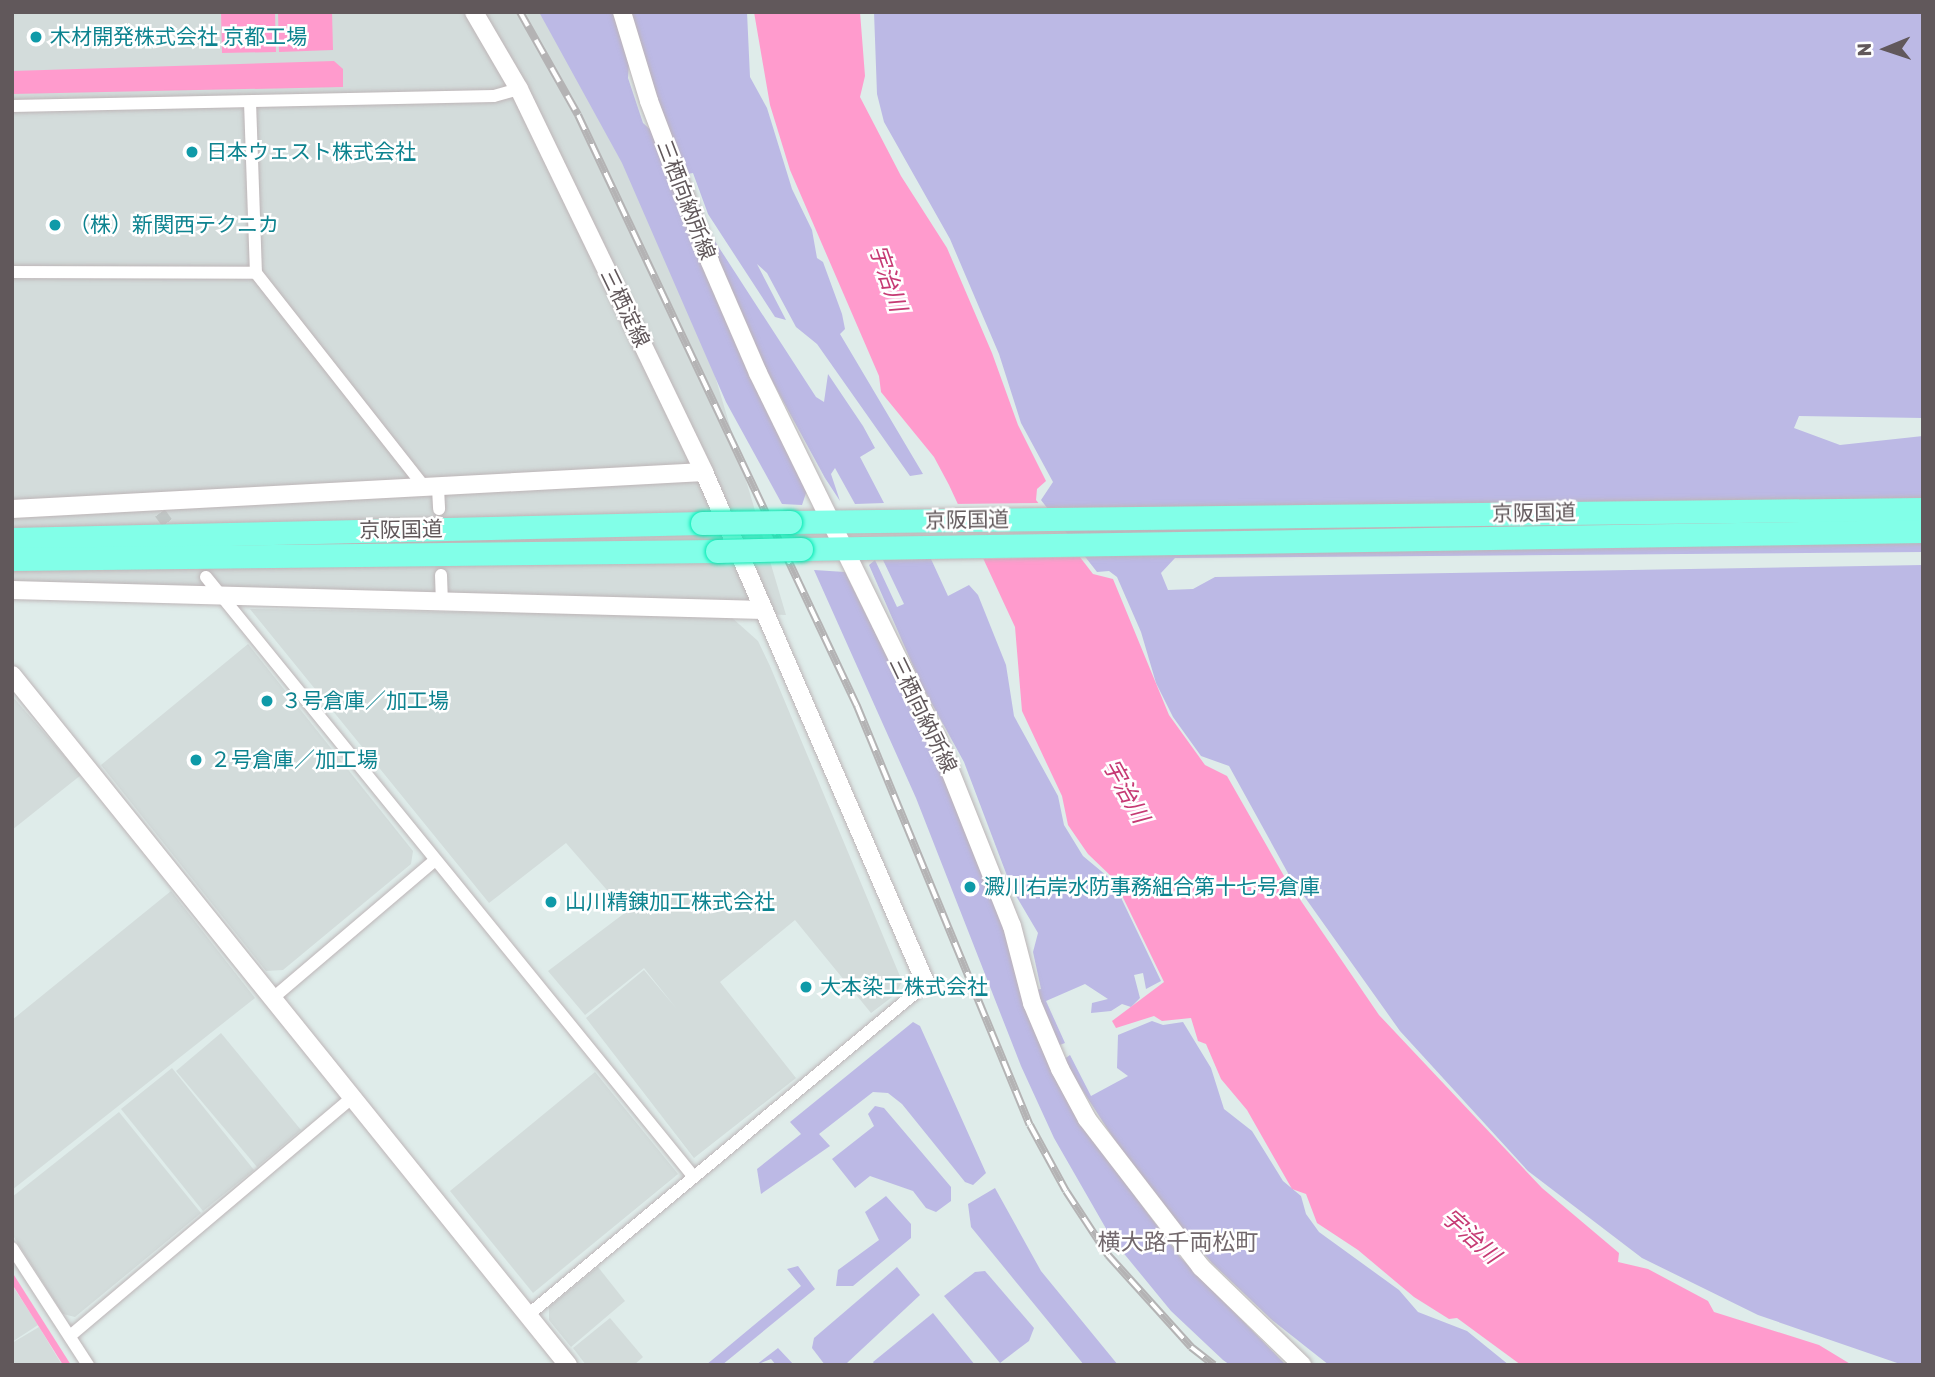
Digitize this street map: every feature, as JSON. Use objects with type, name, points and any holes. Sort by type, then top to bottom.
[{"type":"highway","name":"京阪国道","points":[[12,539],[702,523],[1923,509]]},
{"type":"highway","name":"京阪国道","points":[[12,559],[717,551],[1923,531]]},
{"type":"street","name":"三栖淀線","points":[[474,12],[519,89],[704,472],[926,984]]},
{"type":"street","name":"三栖向納所線","points":[[622,12],[649,101],[710,262],[841,521],[937,738],[1012,926],[1032,1003],[1087,1119],[1201,1267],[1302,1365]]},
{"type":"street","points":[[12,106],[494,96],[519,89]]},
{"type":"street","points":[[250,102],[256,273],[432,488],[439,509]]},
{"type":"street","points":[[12,272],[256,273]]},
{"type":"street","points":[[12,509],[156,508],[704,472]]},
{"type":"street","points":[[441,575],[442,600]]},
{"type":"street","points":[[206,576],[693,1176]]},
{"type":"street","points":[[12,590],[764,610]]},
{"type":"street","points":[[12,675],[568,1365]]},
{"type":"street","points":[[273,998],[435,860]]},
{"type":"street","points":[[528,1315],[926,984]]},
{"type":"street","points":[[70,1336],[353,1097]]},
{"type":"street","points":[[12,1248],[88,1365]]},
{"type":"shaded area","points":[[12,12],[607,12],[786,615],[12,594]]},
{"type":"shaded area","points":[[539,12],[616,12],[629,63],[628,78],[643,123],[654,133],[807,490],[802,505],[782,504],[726,402],[622,163]]},
{"type":"shaded area","points":[[627,12],[747,12],[750,77],[767,108],[792,189],[812,230],[817,258],[823,262],[842,314],[845,329],[840,334],[923,474],[910,476],[817,344],[796,327],[767,273],[757,264],[786,320],[775,317],[708,214],[693,173],[681,175]]},
{"type":"shaded area","points":[[874,12],[1923,12],[1923,418],[1799,416],[1794,428],[1840,445],[1923,436],[1923,552],[1175,558],[1161,573],[1168,590],[1193,589],[1215,577],[1923,565],[1923,1365],[1903,1365],[1758,1315],[1642,1258],[1528,1171],[1400,1031],[1289,875],[1229,766],[1201,756],[1173,717],[1156,683],[1141,632],[1117,577],[1109,571],[1097,572],[1041,500],[1053,482],[1021,423],[999,354],[950,239],[884,122],[877,94]]},
{"type":"shaded area","points":[[692,206],[816,397],[824,402],[828,374],[863,426],[875,448],[860,457],[884,503],[855,504],[835,468],[831,474],[840,501],[825,478],[758,355]]},
{"type":"shaded area","points":[[931,559],[948,596],[969,585],[978,595],[1006,665],[1014,716],[1058,796],[1064,825],[1083,856],[1113,881],[1161,981],[1146,989],[1143,973],[1134,975],[1140,998],[1131,1007],[1122,1004],[1111,1011],[1091,1013],[1092,1003],[1108,999],[1085,984],[1046,1001],[1065,1043],[1057,1046],[1036,990],[1041,989],[1033,952],[1038,933],[1012,889],[964,762],[921,684],[869,565],[875,560],[897,607],[904,604],[883,560]]},
{"type":"shaded area","points":[[814,570],[845,572],[937,757],[1087,1131],[1180,1257],[1286,1365],[1230,1365],[1223,1360],[1171,1311],[1112,1239],[1054,1138],[1021,1066],[916,798]]},
{"type":"shaded area","points":[[250,609],[730,616],[758,641],[770,666],[902,981],[896,994],[871,1013],[795,920],[720,982],[796,1078],[694,1158],[586,1018],[644,970],[676,1008],[644,968],[585,1015],[548,971],[626,912],[566,843],[489,903]]},
{"type":"shaded area","points":[[248,644],[413,851],[411,864],[283,970],[266,971],[101,765]]},
{"type":"shaded area","points":[[12,696],[81,775],[12,830]]},
{"type":"shaded area","points":[[171,891],[255,998],[12,1190],[12,1020]]},
{"type":"shaded area","points":[[1152,1021],[1163,1025],[1183,1022],[1211,1068],[1224,1109],[1252,1131],[1283,1181],[1301,1196],[1306,1214],[1319,1232],[1399,1290],[1418,1312],[1467,1331],[1509,1365],[1329,1365],[1272,1320],[1212,1263],[1141,1181],[1063,1060],[1070,1055],[1091,1096],[1128,1076],[1117,1068],[1118,1035]]},
{"type":"shaded area","points":[[913,1022],[920,1026],[986,1173],[973,1185],[965,1182],[902,1104],[888,1093],[873,1092],[819,1134],[830,1146],[761,1194],[757,1169],[801,1134],[790,1122]]},
{"type":"shaded area","points":[[221,1033],[301,1130],[257,1167],[176,1071]]},
{"type":"shaded area","points":[[172,1068],[254,1170],[203,1211],[121,1109]]},
{"type":"shaded area","points":[[595,1072],[678,1174],[533,1293],[450,1191]]},
{"type":"shaded area","points":[[875,1106],[884,1108],[951,1187],[951,1201],[936,1212],[926,1208],[913,1191],[870,1176],[855,1188],[832,1159],[874,1126],[868,1114]]},
{"type":"shaded area","points":[[119,1112],[201,1213],[75,1317],[63,1314],[12,1234],[12,1197]]},
{"type":"shaded area","points":[[995,1188],[1041,1271],[1118,1365],[1084,1365],[971,1227],[968,1204]]},
{"type":"shaded area","points":[[886,1196],[911,1224],[911,1238],[853,1286],[836,1286],[838,1270],[879,1240],[865,1212]]},
{"type":"shaded area","points":[[798,1266],[815,1289],[722,1365],[706,1365],[801,1286],[787,1269]]},
{"type":"shaded area","points":[[598,1267],[625,1301],[571,1347],[549,1320],[549,1307]]},
{"type":"shaded area","points":[[897,1267],[920,1295],[847,1363],[825,1365],[812,1348],[814,1338]]},
{"type":"shaded area","points":[[985,1271],[1034,1328],[1029,1341],[1000,1363],[944,1296],[975,1272]]},
{"type":"shaded area","points":[[12,1285],[38,1325],[12,1342]]},
{"type":"shaded area","points":[[933,1313],[975,1365],[875,1365],[873,1362]]},
{"type":"shaded area","points":[[610,1318],[643,1357],[634,1365],[586,1365],[573,1348]]},
{"type":"shaded area","points":[[39,1327],[62,1365],[12,1365],[12,1343]]},
{"type":"shaded area","points":[[778,1348],[794,1365],[776,1365],[771,1359],[756,1365]]},
{"type":"water","points":[[221,12],[275,12],[276,52],[222,53]]},
{"type":"water","points":[[278,12],[332,12],[333,50],[279,52]]},
{"type":"water","name":"宇治川","points":[[754,12],[860,12],[865,76],[860,97],[901,176],[947,248],[992,353],[1018,425],[1046,481],[1037,489],[1036,500],[1093,574],[1113,579],[1169,715],[1205,765],[1227,776],[1284,876],[1379,1015],[1542,1188],[1619,1253],[1618,1262],[1648,1269],[1708,1301],[1714,1312],[1819,1345],[1852,1365],[1521,1365],[1457,1318],[1449,1319],[1414,1297],[1358,1250],[1317,1223],[1306,1194],[1292,1189],[1247,1110],[1221,1079],[1206,1044],[1198,1041],[1191,1018],[1162,1021],[1154,1016],[1116,1028],[1112,1021],[1164,982],[1114,879],[1088,854],[1068,825],[1062,796],[1022,711],[1015,627],[949,485],[934,457],[881,392],[879,376],[790,170],[770,105]]},
{"type":"water","points":[[334,61],[343,69],[343,87],[12,94],[12,71]]},
{"type":"water","points":[[12,1272],[71,1365],[63,1365],[12,1284]]},
{"type":"pier","points":[[1042,503],[1085,557],[979,559],[953,504]]},
{"type":"tunnel","points":[[160,513],[177,536]]},
{"type":"railway","points":[[520,12],[578,115],[857,706],[1030,1125],[1066,1191],[1108,1255],[1191,1347],[1214,1365]]},
{"type":"place","name":"木材開発株式会社 京都工場","points":[[36,37]]},
{"type":"place","name":"日本ウェスト株式会社","points":[[192,152]]},
{"type":"place","name":"（株）新関西テクニカ","points":[[55,225]]},
{"type":"place","name":"３号倉庫／加工場","points":[[267,701]]},
{"type":"place","name":"２号倉庫／加工場","points":[[196,760]]},
{"type":"place","name":"澱川右岸水防事務組合第十七号倉庫","points":[[970,887]]},
{"type":"place","name":"山川精錬加工株式会社","points":[[551,902]]},
{"type":"place","name":"大本染工株式会社","points":[[806,987]]},
{"type":"district","name":"横大路千両松町","points":[[1178,1242]]}]
